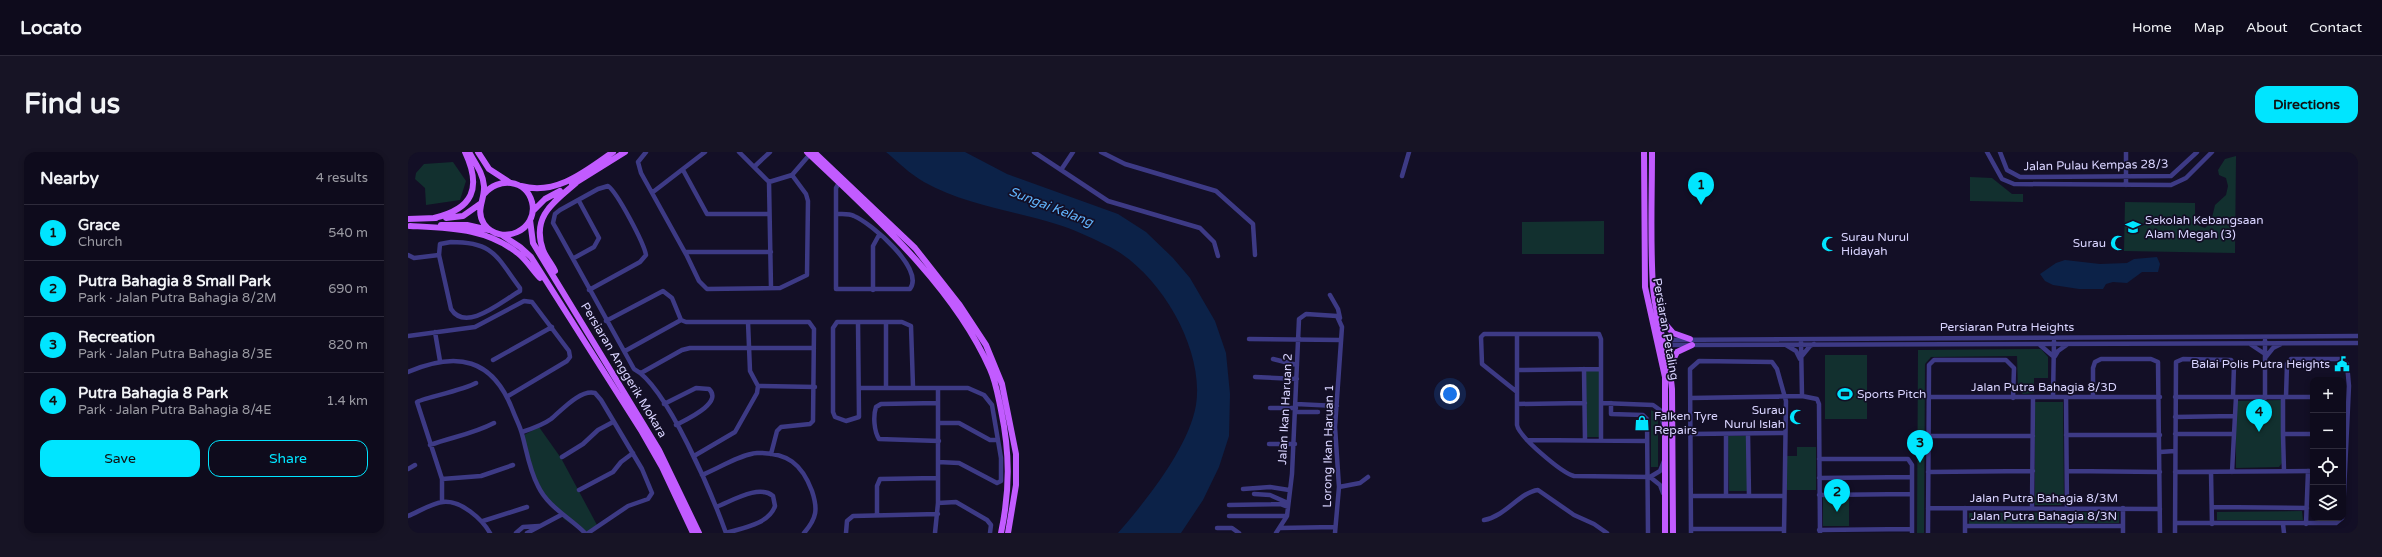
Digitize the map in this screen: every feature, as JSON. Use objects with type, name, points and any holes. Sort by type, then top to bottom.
[{"type":"main road","points":[[434,218],[448,215],[459,209],[469,197],[474,178],[465,152]]},
{"type":"main road","points":[[469,152],[483,179],[484,194],[480,204],[482,219],[490,230]]},
{"type":"main road","points":[[478,152],[493,173],[519,186],[538,189],[553,188],[573,178],[613,152]]},
{"type":"main road","points":[[409,226],[460,224],[490,230],[502,235],[518,232],[530,220],[533,211],[545,199],[576,183],[625,152]]},
{"type":"main road","name":"Persiaran Petaling","points":[[1652,152],[1653,287],[1658,313],[1660,343],[1665,377],[1665,533]]},
{"type":"main road","points":[[811,153],[839,183],[894,236],[957,312],[991,370],[998,393],[1013,464],[1007,507],[1001,533]]},
{"type":"main road","points":[[811,153],[899,231],[959,304],[986,345],[1002,384],[1012,428],[1014,501],[1008,533]]},
{"type":"main road","name":"Persiaran Petaling","points":[[1644,153],[1645,287],[1660,343],[1670,367],[1672,389],[1673,533]]},
{"type":"main road","points":[[484,194],[497,184],[512,183]]},
{"type":"main road","points":[[558,283],[555,271],[544,251],[541,242],[541,224],[551,204],[576,183]]},
{"type":"main road","points":[[519,186],[530,198],[533,211]]},
{"type":"main road","points":[[408,219],[463,216],[480,204]]},
{"type":"main road","name":"Persiaran Anggerik Mokara","points":[[530,220],[533,243],[660,450],[699,533]]},
{"type":"main road","points":[[409,226],[460,229],[484,235],[520,255],[546,283]]},
{"type":"main road","points":[[894,236],[899,231]]},
{"type":"main road","name":"Persiaran Anggerik Mokara","points":[[502,235],[525,251],[602,367],[642,432],[669,480],[693,533]]},
{"type":"main road","points":[[1658,313],[1664,324],[1673,334],[1691,342]]},
{"type":"main road","points":[[1670,367],[1677,352],[1691,342]]},
{"type":"street","points":[[646,152],[639,159],[638,166],[685,252],[699,281],[705,288],[771,288],[786,286],[805,277],[808,273],[807,196],[792,175]]},
{"type":"street","points":[[653,192],[705,152]]},
{"type":"street","points":[[738,152],[769,182],[771,288]]},
{"type":"street","points":[[754,167],[770,152]]},
{"type":"street","points":[[1034,152],[1108,201],[1200,228],[1214,242],[1218,256]]},
{"type":"street","points":[[1061,170],[1073,152]]},
{"type":"street","points":[[1101,152],[1125,164],[1216,191],[1253,224],[1255,255]]},
{"type":"street","points":[[1402,176],[1409,152]]},
{"type":"street","points":[[1987,152],[2002,179],[2014,184],[2126,185],[2171,185],[2179,183],[2212,152]]},
{"type":"street","name":"Jalan Pulau Kempas 28/3","points":[[2000,152],[2008,170],[2017,176],[2171,176],[2197,152]]},
{"type":"street","points":[[2126,152],[2126,185]]},
{"type":"street","points":[[769,182],[792,175],[811,153]]},
{"type":"street","points":[[683,170],[707,214],[769,214]]},
{"type":"street","points":[[836,214],[854,215],[879,235],[904,260],[912,286],[907,290],[838,290],[835,288],[836,188],[839,183]]},
{"type":"street","points":[[589,290],[643,259],[645,253],[611,188],[604,186],[560,210],[553,218],[557,230],[574,258],[589,290],[634,369],[641,373],[653,386],[676,424],[694,456],[726,533],[760,521],[770,515],[775,506],[773,496],[769,492],[759,491],[716,507]]},
{"type":"street","points":[[574,258],[594,247],[598,238],[579,201]]},
{"type":"street","points":[[873,290],[873,246],[879,235]]},
{"type":"street","points":[[442,243],[476,243],[493,253],[520,290],[476,316],[462,318],[456,315],[451,309],[438,255],[440,245],[442,243]]},
{"type":"street","points":[[685,252],[770,252]]},
{"type":"street","points":[[408,255],[414,258],[438,255]]},
{"type":"street","points":[[606,321],[663,291],[672,298],[681,320]]},
{"type":"street","points":[[1330,295],[1338,309],[1340,318]]},
{"type":"street","points":[[408,336],[475,327],[528,300],[536,306],[569,351],[569,359],[508,396]]},
{"type":"street","name":"Jalan Ikan Haruan 2","points":[[1276,533],[1287,516],[1295,444],[1299,319],[1302,316],[1334,316],[1340,318]]},
{"type":"street","name":"Lorong Ikan Haruan 1","points":[[1335,533],[1339,487],[1336,460],[1336,406],[1342,327],[1340,318]]},
{"type":"street","points":[[625,352],[681,320],[805,322],[812,325],[815,387],[812,423],[781,427],[777,431],[771,454]]},
{"type":"street","points":[[748,322],[748,348],[751,374],[758,386]]},
{"type":"street","points":[[858,322],[860,388],[859,417],[848,421],[838,419],[833,412],[833,328],[837,322],[858,322],[906,323],[911,326],[913,387]]},
{"type":"street","points":[[886,323],[886,388]]},
{"type":"street","points":[[493,360],[552,327]]},
{"type":"street","points":[[434,332],[440,361]]},
{"type":"street","points":[[1517,392],[1483,366],[1481,337],[1484,334],[1597,334],[1601,339],[1601,440]]},
{"type":"street","points":[[1518,334],[1517,430],[1527,440],[1568,474],[1648,477],[1660,471],[1664,460]]},
{"type":"street","points":[[2265,336],[2265,398]]},
{"type":"street","name":"Persiaran Putra Heights","points":[[1660,343],[1801,338],[2358,336]]},
{"type":"street","points":[[2053,397],[2054,337]]},
{"type":"street","points":[[1249,338],[1340,340]]},
{"type":"street","points":[[1801,338],[1802,396]]},
{"type":"street","name":"Persiaran Putra Heights","points":[[1691,342],[1783,344],[2358,343]]},
{"type":"street","points":[[2246,343],[2255,346],[2265,356]]},
{"type":"street","points":[[2265,356],[2273,348],[2283,343]]},
{"type":"street","points":[[1783,344],[1796,351],[1801,360]]},
{"type":"street","points":[[1801,360],[1810,346],[1816,344]]},
{"type":"street","points":[[2036,344],[2045,348],[2054,358]]},
{"type":"street","points":[[2054,358],[2058,351],[2070,344]]},
{"type":"street","points":[[641,373],[685,349],[814,348]]},
{"type":"street","points":[[1273,359],[1297,365]]},
{"type":"street","points":[[2093,398],[2093,368],[2095,362],[2102,360],[2151,359],[2158,362],[2160,367],[2160,533]]},
{"type":"street","points":[[2175,533],[2175,364],[2183,359],[2231,360],[2234,365],[2235,416],[2232,472]]},
{"type":"street","points":[[2284,471],[2283,434],[2287,364],[2294,359],[2343,360],[2349,371],[2346,397]]},
{"type":"street","points":[[1928,533],[1927,397],[1928,370],[1934,360],[2006,360],[2014,368],[2013,398]]},
{"type":"street","points":[[408,372],[440,361],[462,362],[482,369],[508,396],[522,432],[529,465],[538,488],[561,515],[586,533],[616,513],[632,504],[648,499],[652,495],[649,482],[633,453],[595,393],[589,392],[564,405],[551,419],[522,432]]},
{"type":"street","points":[[1699,362],[1772,362],[1777,369],[1786,401],[1784,433],[1784,531],[1691,531],[1691,398],[1690,369],[1694,364],[1699,362]]},
{"type":"street","points":[[1584,369],[1585,440]]},
{"type":"street","points":[[1517,370],[1601,369]]},
{"type":"street","points":[[1255,377],[1297,378]]},
{"type":"street","points":[[442,502],[442,479],[417,406],[418,400],[454,393],[476,383]]},
{"type":"street","points":[[758,386],[815,387]]},
{"type":"street","points":[[694,456],[735,432],[758,386]]},
{"type":"street","points":[[664,404],[696,388],[709,389],[711,391],[712,396],[707,406],[676,424]]},
{"type":"street","points":[[860,388],[968,388],[987,398],[992,404],[996,440],[1001,466],[1001,481],[997,483],[960,463],[938,462]]},
{"type":"street","points":[[935,533],[938,514],[938,388]]},
{"type":"street","points":[[1691,398],[1784,398],[1802,396],[1816,399],[1819,404],[1819,459],[1819,478],[1819,494],[1820,531],[1912,531],[1912,465],[1905,458],[1819,459]]},
{"type":"street","name":"Jalan Putra Bahagia 8/3D","points":[[1927,397],[2160,397]]},
{"type":"street","points":[[2066,397],[2067,508]]},
{"type":"street","points":[[2175,397],[2310,397]]},
{"type":"street","points":[[2032,508],[2033,398]]},
{"type":"street","points":[[938,403],[878,405],[874,411],[878,437],[882,440],[939,441]]},
{"type":"street","points":[[1517,404],[1585,403]]},
{"type":"street","points":[[1602,403],[1654,405],[1660,410],[1664,427]]},
{"type":"street","points":[[1611,403],[1611,414],[1641,415],[1646,417],[1648,533]]},
{"type":"street","points":[[1270,408],[1336,406]]},
{"type":"street","points":[[1296,408],[1318,412]]},
{"type":"street","points":[[2175,416],[2235,416]]},
{"type":"street","points":[[562,457],[583,444],[598,430],[613,422]]},
{"type":"street","points":[[430,445],[447,438],[467,435],[494,423]]},
{"type":"street","points":[[939,424],[959,423],[990,440],[996,440]]},
{"type":"street","points":[[1690,434],[1784,433]]},
{"type":"street","points":[[1726,434],[1726,496]]},
{"type":"street","points":[[1748,434],[1749,496]]},
{"type":"street","points":[[2176,434],[2234,434]]},
{"type":"street","points":[[2283,434],[2310,434]]},
{"type":"street","points":[[2066,435],[2160,435]]},
{"type":"street","points":[[1927,436],[2033,436]]},
{"type":"street","points":[[1527,440],[1647,441]]},
{"type":"street","points":[[1269,444],[1295,444]]},
{"type":"street","points":[[2160,452],[2175,451]]},
{"type":"street","points":[[579,490],[613,472],[621,462],[633,453]]},
{"type":"street","points":[[702,475],[749,455],[771,454],[795,462],[804,473],[817,508],[813,523],[804,533]]},
{"type":"street","points":[[408,469],[415,465]]},
{"type":"street","points":[[442,479],[481,476],[513,465]]},
{"type":"street","points":[[1928,472],[2033,471]]},
{"type":"street","points":[[2067,471],[2160,472]]},
{"type":"street","points":[[2175,472],[2310,471]]},
{"type":"street","points":[[2211,472],[2212,524]]},
{"type":"street","points":[[1339,487],[1360,483],[1368,477]]},
{"type":"street","points":[[1648,477],[1662,488],[1664,499]]},
{"type":"street","points":[[1819,478],[1912,477]]},
{"type":"street","points":[[877,515],[877,486],[880,479],[937,478]]},
{"type":"street","points":[[2306,524],[2310,480]]},
{"type":"street","points":[[1243,489],[1270,487],[1289,490]]},
{"type":"street","points":[[1484,520],[1498,516],[1531,492],[1538,490],[1574,515],[1594,524],[1607,533]]},
{"type":"street","points":[[1254,494],[1270,495],[1288,505]]},
{"type":"street","points":[[1819,494],[1912,494]]},
{"type":"street","points":[[1691,496],[1784,496]]},
{"type":"street","points":[[408,516],[442,502],[459,506],[483,521],[490,533]]},
{"type":"street","points":[[938,503],[956,502],[988,520],[991,525],[990,533]]},
{"type":"street","points":[[1229,505],[1288,505]]},
{"type":"street","points":[[483,521],[527,507]]},
{"type":"street","name":"Jalan Putra Bahagia 8/3M","points":[[1928,508],[2160,508]]},
{"type":"street","points":[[1965,508],[1965,533]]},
{"type":"street","points":[[2123,508],[2123,533]]},
{"type":"street","points":[[2212,508],[2307,508]]},
{"type":"street","points":[[846,533],[847,521],[851,517],[938,514]]},
{"type":"street","points":[[527,533],[541,527],[561,515]]},
{"type":"street","points":[[1229,516],[1287,516]]},
{"type":"street","points":[[2175,523],[2306,524],[2332,521]]},
{"type":"street","points":[[2283,524],[2284,533]]},
{"type":"street","points":[[1280,528],[1335,526]]},
{"type":"street","name":"Jalan Putra Bahagia 8/3N","points":[[1965,526],[2123,526]]},
{"type":"street","points":[[516,533],[524,527],[541,527]]},
{"type":"street","points":[[1217,528],[1232,528],[1239,533]]},
{"type":"green space","points":[[2236,156],[2235,253],[2124,251],[2125,202],[2195,203],[2195,224],[2205,228],[2211,222],[2215,205],[2226,195],[2228,186],[2226,178],[2219,175],[2218,170],[2225,159]]},
{"type":"green space","points":[[453,162],[466,181],[460,200],[426,205],[425,188],[415,179],[416,173],[424,164]]},
{"type":"green space","points":[[1970,177],[1992,178],[2012,194],[2023,194],[2023,202],[1970,201]]},
{"type":"green space","points":[[1604,221],[1604,254],[1522,254],[1522,222]]},
{"type":"green space","points":[[2041,349],[2048,357],[2048,378],[2034,378],[2034,393],[2023,394],[2018,390],[2017,356],[1931,357],[1925,364],[1924,533],[1917,533],[1918,350]]},
{"type":"green space","points":[[1825,355],[1867,355],[1867,419],[1825,419]]},
{"type":"green space","points":[[1600,370],[1600,437],[1586,437],[1586,371]]},
{"type":"green space","points":[[2281,400],[2282,463],[2279,467],[2236,468],[2236,401]]},
{"type":"green space","points":[[2035,402],[2063,402],[2064,502],[2061,505],[2035,505]]},
{"type":"green space","points":[[1651,410],[1658,414],[1658,467],[1651,467]]},
{"type":"green space","points":[[539,427],[561,458],[597,525],[584,533],[564,519],[538,487],[522,436]]},
{"type":"green space","points":[[1728,436],[1747,436],[1748,491],[1729,491]]},
{"type":"green space","points":[[1797,447],[1816,447],[1816,490],[1787,490],[1787,456],[1797,456]]},
{"type":"green space","points":[[1823,497],[1849,497],[1849,526],[1823,526]]},
{"type":"green space","points":[[2302,511],[2303,520],[2217,520],[2217,512]]},
{"type":"green space","points":[[2119,512],[2119,523],[1969,524],[1969,513]]},
{"type":"water","name":"Sungai Kelang","points":[[886,152],[965,152],[1007,174],[1118,214],[1146,232],[1173,258],[1190,278],[1215,321],[1226,353],[1230,394],[1229,436],[1219,467],[1203,500],[1181,533],[1118,533],[1153,490],[1176,456],[1192,421],[1196,405],[1197,383],[1193,359],[1185,336],[1174,313],[1160,291],[1143,272],[1125,256],[1106,245],[1062,226],[972,202],[940,190],[924,182],[904,168]]},
{"type":"water","points":[[2157,257],[2160,264],[2158,272],[2142,272],[2127,283],[2113,282],[2106,284],[2103,289],[2079,289],[2053,285],[2045,281],[2040,274],[2056,263],[2065,260],[2100,264],[2127,263],[2134,259]]},
{"type":"place","name":"Grace","points":[[1701,205]]},
{"type":"place","name":"Sekolah Kebangsaan Alam Megah (3)","points":[[2133,227]]},
{"type":"place","name":"Surau","points":[[2118,243]]},
{"type":"place","name":"Surau Nurul Hidayah","points":[[1829,244]]},
{"type":"place","name":"Balai Polis Putra Heights","points":[[2342,364]]},
{"type":"place","name":"Sports Pitch","points":[[1845,394]]},
{"type":"place","name":"Surau Nurul Islah","points":[[1797,417]]},
{"type":"place","name":"Falken Tyre Repairs","points":[[1642,423]]},
{"type":"place","name":"Putra Bahagia 8 Park","points":[[2259,432]]},
{"type":"place","name":"Recreation","points":[[1920,463]]},
{"type":"place","name":"Putra Bahagia 8 Small Park","points":[[1837,512]]}]
